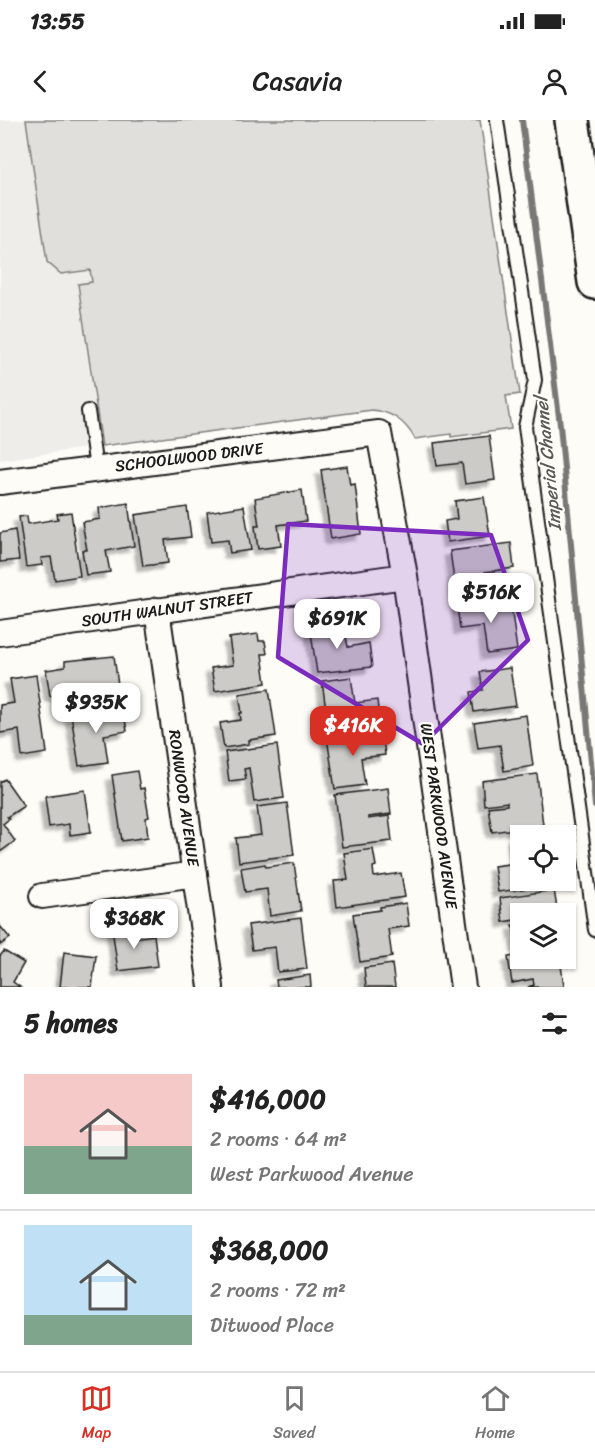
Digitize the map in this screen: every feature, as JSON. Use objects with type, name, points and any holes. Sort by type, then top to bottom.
[{"type":"main road","points":[[572,120],[595,282]]},
{"type":"street","name":"SCHOOLWOOD DRIVE","points":[[0,482],[379,433]]},
{"type":"street","name":"WEST PARKWOOD AVENUE","points":[[379,433],[405,576],[463,987]]},
{"type":"street","name":"SOUTH WALNUT STREET","points":[[0,633],[405,576]]},
{"type":"street","name":"RONWOOD AVENUE","points":[[158,610],[211,987]]},
{"type":"street","points":[[42,896],[195,874]]},
{"type":"lane","points":[[497,120],[535,380],[525,427],[595,930]]},
{"type":"lane","points":[[88,411],[96,469]]},
{"type":"highlighted area","points":[[288,524],[491,535],[528,640],[423,744],[278,657]]},
{"type":"shaded area","points":[[0,120],[26,120],[47,262],[61,274],[90,270],[92,282],[78,285],[101,446],[0,460]]},
{"type":"shaded area","points":[[26,120],[480,120],[520,394],[506,396],[511,429],[415,439],[397,418],[372,410],[102,446],[78,284],[92,282],[90,270],[61,274],[47,262]]},
{"type":"building","points":[[489,436],[495,480],[465,484],[462,463],[437,466],[434,443]]},
{"type":"building","points":[[347,466],[350,485],[355,484],[361,534],[331,539],[321,470]]},
{"type":"building","points":[[302,490],[306,521],[278,525],[281,546],[258,549],[255,526],[259,526],[255,498]]},
{"type":"building","points":[[484,497],[490,536],[448,542],[445,521],[457,519],[455,501]]},
{"type":"building","points":[[128,503],[134,546],[106,551],[110,572],[86,575],[82,550],[87,550],[82,522],[100,519],[99,508]]},
{"type":"building","points":[[244,506],[251,550],[230,553],[228,540],[211,542],[207,512]]},
{"type":"building","points":[[187,507],[191,537],[165,540],[168,563],[143,566],[135,515]]},
{"type":"building","points":[[71,512],[80,576],[55,580],[51,557],[41,558],[42,565],[26,567],[19,517],[27,516],[28,524],[58,519],[57,514]]},
{"type":"building","points":[[15,530],[19,560],[0,562],[0,533]]},
{"type":"building","points":[[511,543],[514,568],[485,572],[488,598],[457,602],[450,551]]},
{"type":"building","points":[[510,599],[517,650],[487,654],[483,626],[460,629],[457,606]]},
{"type":"building","points":[[343,621],[348,647],[369,643],[372,667],[317,673],[310,626]]},
{"type":"building","points":[[258,634],[259,641],[265,641],[267,654],[262,654],[266,683],[215,691],[211,668],[233,665],[229,638]]},
{"type":"building","points":[[114,656],[118,685],[85,690],[87,705],[59,709],[57,695],[50,696],[46,670],[65,667],[65,661]]},
{"type":"building","points":[[510,668],[516,706],[474,712],[471,692],[483,690],[480,672]]},
{"type":"building","points":[[36,675],[47,753],[22,757],[19,730],[0,733],[0,705],[14,703],[10,679]]},
{"type":"building","points":[[351,677],[355,703],[377,700],[380,726],[329,733],[322,681]]},
{"type":"building","points":[[269,689],[276,736],[249,740],[249,744],[224,748],[220,723],[241,720],[239,694]]},
{"type":"building","points":[[123,708],[127,731],[104,735],[108,762],[79,766],[71,715]]},
{"type":"building","points":[[526,715],[533,766],[504,771],[500,745],[478,748],[474,723]]},
{"type":"building","points":[[382,730],[385,755],[361,758],[365,785],[335,789],[327,738]]},
{"type":"building","points":[[277,745],[284,798],[254,802],[249,768],[244,769],[246,779],[229,781],[225,752]]},
{"type":"building","points":[[137,771],[140,789],[144,788],[149,817],[146,818],[148,837],[122,841],[112,775]]},
{"type":"building","points":[[537,774],[543,825],[510,825],[510,830],[492,832],[488,807],[507,805],[507,802],[484,805],[482,781]]},
{"type":"building","points":[[5,779],[24,806],[7,817],[9,819],[3,824],[15,841],[0,852],[0,782]]},
{"type":"building","points":[[388,788],[391,814],[368,817],[368,819],[389,816],[392,841],[342,847],[335,795]]},
{"type":"building","points":[[85,790],[91,832],[70,835],[69,824],[49,827],[45,796]]},
{"type":"building","points":[[287,803],[294,855],[239,862],[236,838],[261,835],[257,807]]},
{"type":"building","points":[[373,849],[376,866],[373,867],[374,877],[401,873],[405,897],[337,907],[334,881],[348,880],[344,853]]},
{"type":"building","points":[[294,863],[301,911],[270,916],[267,889],[245,892],[241,868]]},
{"type":"building","points":[[510,864],[510,890],[498,892],[494,866]]},
{"type":"building","points":[[554,891],[556,903],[510,903],[510,921],[503,922],[500,898]]},
{"type":"building","points":[[406,903],[409,926],[388,929],[392,957],[360,962],[353,914]]},
{"type":"building","points":[[301,918],[307,969],[278,972],[275,947],[252,950],[248,925]]},
{"type":"building","points":[[133,925],[134,938],[154,935],[158,966],[118,971],[112,928]]},
{"type":"building","points":[[0,926],[10,938],[0,945]]},
{"type":"building","points":[[4,951],[24,963],[13,982],[20,987],[0,987],[0,956]]},
{"type":"building","points":[[64,952],[96,956],[92,987],[60,987]]},
{"type":"building","points":[[508,957],[510,957],[510,969],[562,969],[564,987],[528,987],[534,985],[533,979],[512,983]]},
{"type":"building","points":[[392,964],[395,987],[366,987],[364,968]]},
{"type":"building","points":[[310,975],[311,987],[277,987],[276,980]]},
{"type":"waterway","name":"Imperial Channel","points":[[522,120],[560,425],[595,806]]}]
